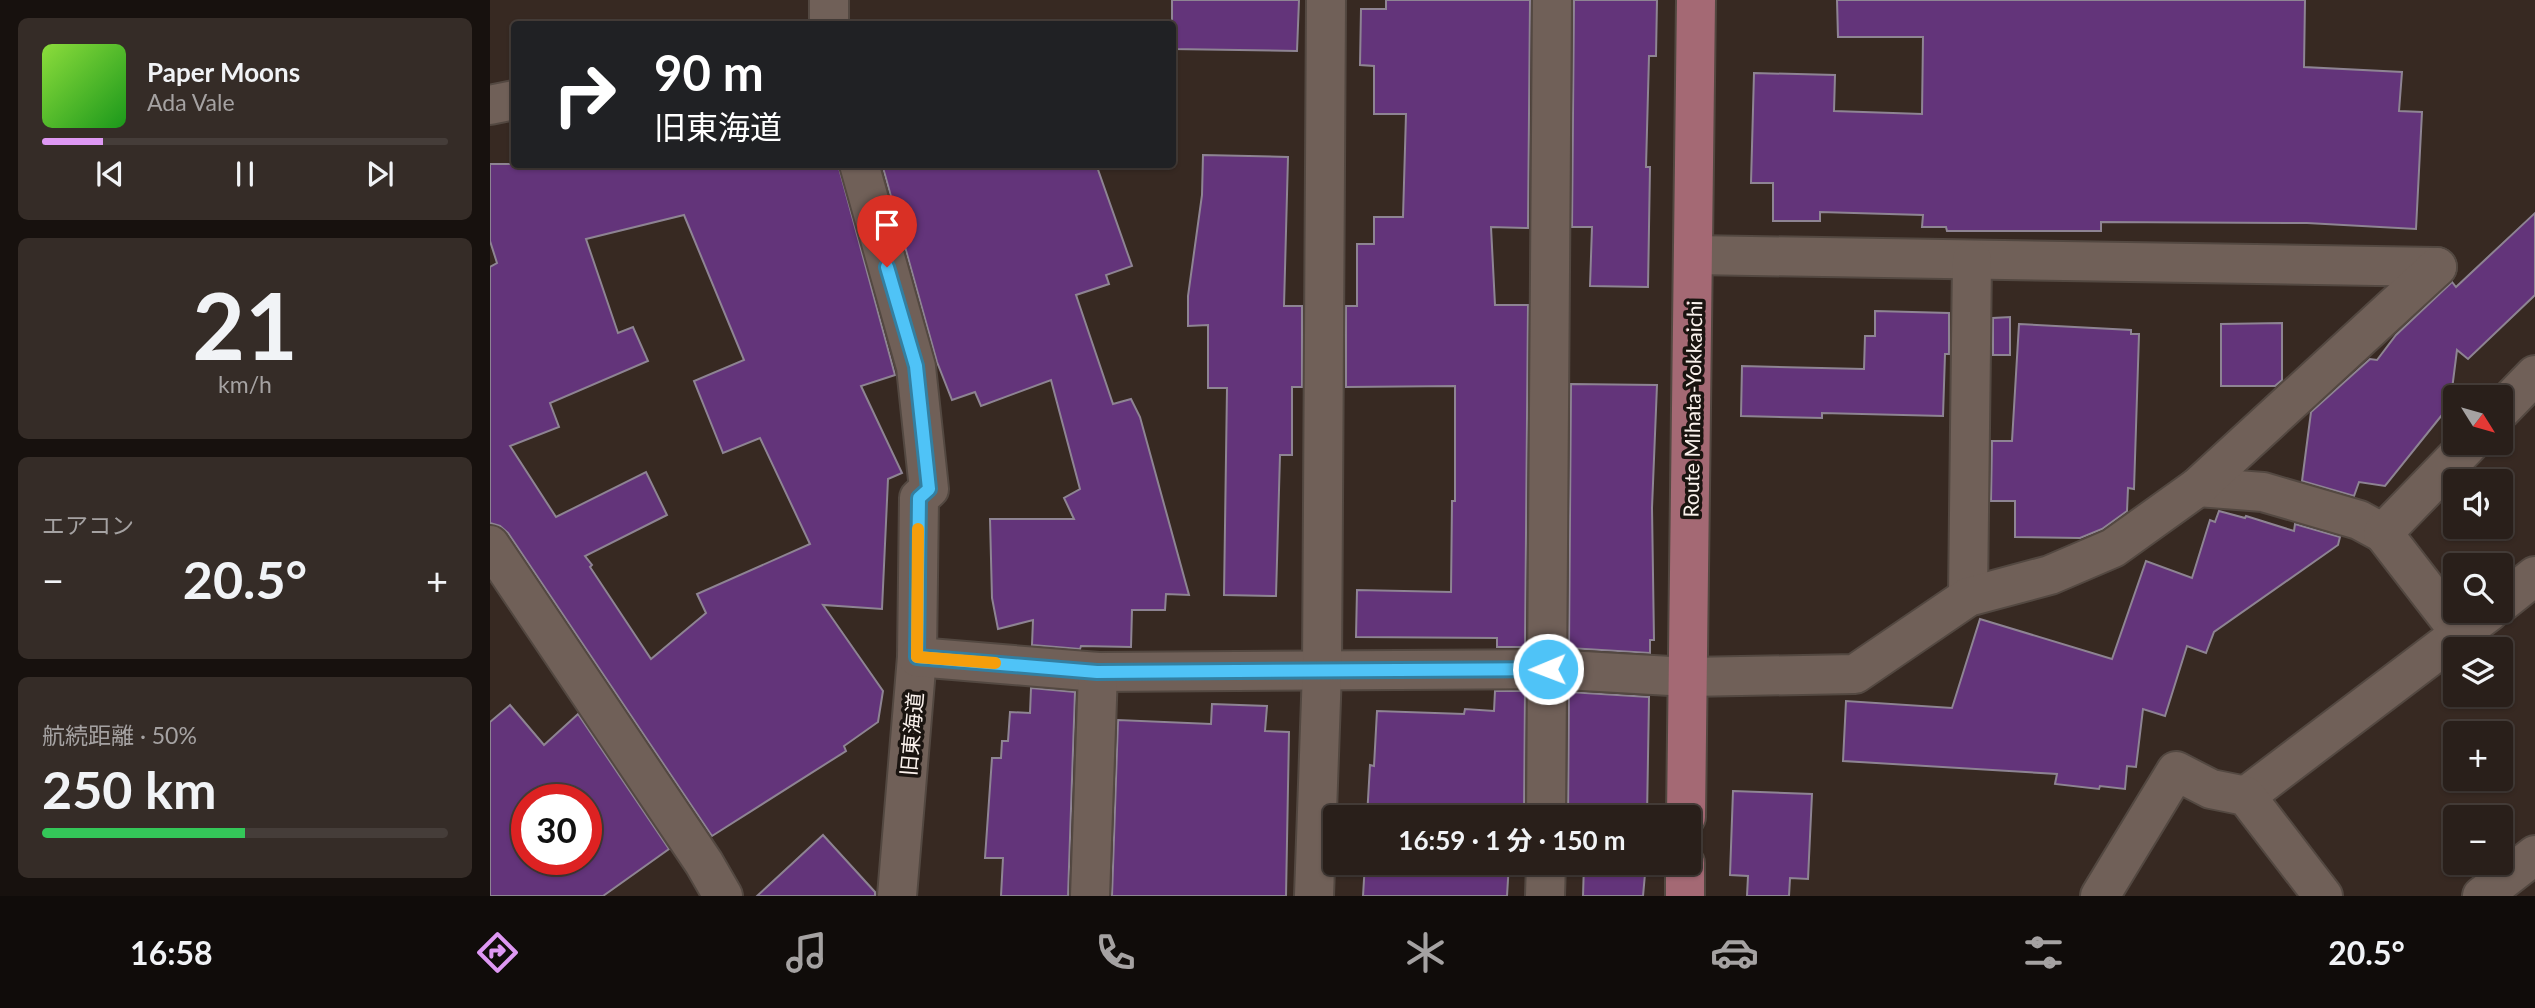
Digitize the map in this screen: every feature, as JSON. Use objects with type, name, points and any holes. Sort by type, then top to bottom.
[{"type":"main road","name":"Route Mihata-Yokkaichi","points":[[1686,805],[1696,0]]},
{"type":"main road","points":[[1685,875],[1685,896]]},
{"type":"street","points":[[829,0],[830,21]]},
{"type":"street","points":[[1314,896],[1322,671],[1326,0]]},
{"type":"street","points":[[1546,805],[1552,0]]},
{"type":"street","points":[[490,105],[511,101]]},
{"type":"street","name":"旧東海道","points":[[860,168],[916,366],[929,489],[919,498],[917,657],[897,896]]},
{"type":"street","points":[[917,657],[1097,672],[1548,669],[1688,677],[1855,674],[1968,597],[2050,575],[2113,548],[2198,487],[2437,267],[1694,255]]},
{"type":"street","points":[[1968,597],[1972,260]]},
{"type":"street","points":[[2513,398],[2535,375]]},
{"type":"street","points":[[2383,533],[2458,455]]},
{"type":"street","points":[[2198,487],[2263,492],[2359,520],[2383,533],[2443,590]]},
{"type":"street","points":[[490,545],[704,863],[723,896]]},
{"type":"street","points":[[2513,593],[2535,576]]},
{"type":"street","points":[[2246,796],[2475,623]]},
{"type":"street","points":[[1090,896],[1097,672]]},
{"type":"street","points":[[2100,896],[2176,771],[2211,789],[2246,796],[2323,896]]},
{"type":"street","points":[[2482,896],[2535,855]]},
{"type":"street","points":[[1545,896],[1546,875]]},
{"type":"building","points":[[1172,0],[1299,0],[1297,51],[1176,49],[1176,21],[1172,21]]},
{"type":"building","points":[[1386,0],[1530,0],[1528,228],[1491,227],[1495,305],[1528,305],[1525,647],[1497,647],[1497,638],[1356,637],[1357,590],[1451,592],[1452,501],[1455,501],[1455,386],[1346,387],[1346,306],[1357,306],[1357,244],[1374,244],[1374,217],[1403,217],[1406,114],[1374,114],[1374,66],[1360,65],[1361,9],[1386,9]]},
{"type":"building","points":[[1574,0],[1657,0],[1656,56],[1649,56],[1646,167],[1650,167],[1648,287],[1590,286],[1592,227],[1572,227]]},
{"type":"building","points":[[1837,0],[2305,0],[2304,67],[2402,72],[2399,111],[2422,112],[2416,229],[2307,223],[2101,222],[2101,231],[1947,231],[1946,227],[1922,227],[1923,215],[1820,212],[1820,221],[1773,221],[1773,183],[1751,183],[1754,73],[1835,75],[1834,111],[1922,114],[1923,37],[1838,37]]},
{"type":"building","points":[[1203,155],[1288,157],[1284,306],[1302,306],[1302,387],[1292,387],[1292,455],[1280,455],[1276,596],[1224,595],[1227,388],[1208,388],[1208,325],[1188,326],[1188,296],[1202,195]]},
{"type":"building","points":[[490,164],[511,164],[511,168],[839,168],[895,375],[861,386],[902,473],[888,479],[882,609],[823,605],[883,691],[878,722],[844,746],[846,751],[712,836],[508,533],[500,526],[490,523],[490,267],[497,263],[490,241]],"holes":[[[684,215],[744,360],[694,381],[723,453],[760,438],[810,544],[697,594],[706,613],[651,659],[585,556],[667,515],[646,472],[556,517],[510,446],[559,427],[550,403],[648,361],[633,327],[618,333],[586,239]]]},
{"type":"building","points":[[883,168],[1097,168],[1132,266],[1106,275],[1109,284],[1076,295],[1113,404],[1131,399],[1140,417],[1189,595],[1166,594],[1165,610],[1132,610],[1131,647],[1081,646],[1080,649],[1032,645],[1033,620],[998,629],[992,598],[990,519],[1074,519],[1064,498],[1080,489],[1051,380],[981,406],[975,392],[952,400],[937,362]]},
{"type":"building","points":[[2535,213],[2535,295],[2468,359],[2457,350],[2453,385],[2443,385],[2443,414],[2385,486],[2359,482],[2354,496],[2302,481],[2311,412],[2370,359],[2377,360],[2396,335],[2452,282],[2456,287]]},
{"type":"building","points":[[1875,311],[1949,313],[1949,354],[1945,354],[1943,416],[1822,413],[1822,418],[1741,416],[1742,366],[1864,369],[1865,336],[1875,336]]},
{"type":"building","points":[[2010,317],[2010,355],[1993,355],[1993,318]]},
{"type":"building","points":[[2282,323],[2282,380],[2275,386],[2221,386],[2221,324]]},
{"type":"building","points":[[2019,324],[2131,330],[2131,334],[2139,334],[2134,489],[2128,488],[2127,511],[2102,529],[2080,538],[2015,537],[2015,501],[1991,501],[1992,441],[2012,441]]},
{"type":"building","points":[[1571,384],[1657,385],[1652,508],[1654,640],[1650,640],[1650,653],[1569,648]]},
{"type":"building","points":[[2219,511],[2245,518],[2246,516],[2294,531],[2295,524],[2340,537],[2338,545],[2214,632],[2206,653],[2187,646],[2165,716],[2143,709],[2136,767],[2127,766],[2125,789],[2055,784],[2057,774],[1843,761],[1846,701],[1952,708],[1980,619],[2112,659],[2146,561],[2192,578],[2210,520],[2215,522]]},
{"type":"building","points":[[1031,688],[1075,692],[1068,896],[1001,896],[1003,858],[985,858],[992,758],[1001,758],[1002,741],[1008,741],[1010,712],[1030,713]]},
{"type":"building","points":[[1495,691],[1525,691],[1524,805],[1368,805],[1370,765],[1374,766],[1377,711],[1464,714],[1465,709],[1494,711]]},
{"type":"building","points":[[1569,692],[1649,697],[1647,805],[1568,805]]},
{"type":"building","points":[[1212,704],[1267,706],[1265,731],[1289,732],[1286,896],[1112,896],[1118,720],[1211,724]]},
{"type":"building","points":[[510,705],[544,745],[578,714],[669,849],[603,896],[490,896],[490,722]]},
{"type":"building","points":[[1733,791],[1812,794],[1808,879],[1790,878],[1789,896],[1747,896],[1748,876],[1730,875]]},
{"type":"building","points":[[823,835],[875,892],[875,896],[757,896]]},
{"type":"building","points":[[1364,875],[1508,875],[1507,896],[1363,896]]},
{"type":"building","points":[[1584,875],[1645,875],[1643,896],[1583,896]]},
{"type":"slow traffic","points":[[918,529],[917,657],[995,663]]},
{"type":"route","points":[[887,267],[916,366],[929,489],[919,498],[917,657],[1097,672],[1548,669]]}]
